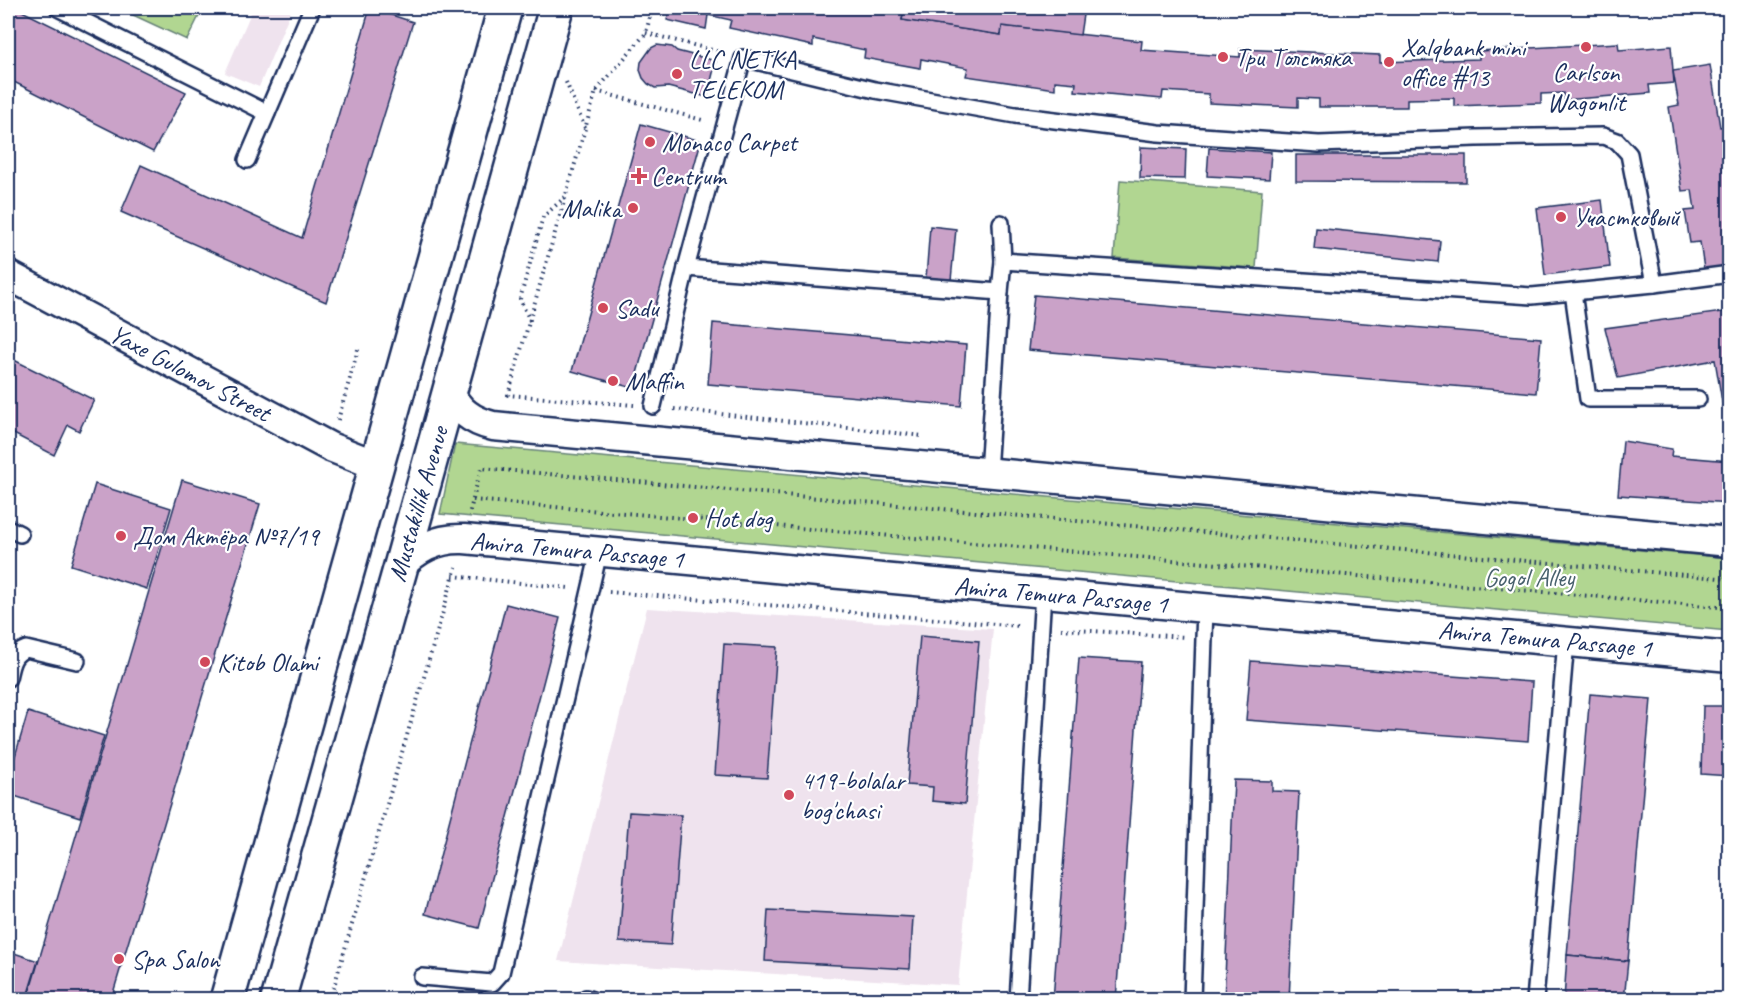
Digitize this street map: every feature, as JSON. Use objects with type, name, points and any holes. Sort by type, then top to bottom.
[{"type":"main road","name":"Mustakillik Avenue","points":[[227,999],[505,8]]},
{"type":"main road","name":"Mustakillik Avenue","points":[[278,999],[556,8]]},
{"type":"street","name":"Yaxe Gulomov Street","points":[[8,275],[330,447],[376,465]]},
{"type":"street","points":[[449,391],[456,404],[467,416],[480,423],[493,426],[1730,542]]},
{"type":"street","name":"Amira Temura Passage 1","points":[[401,566],[423,547],[440,541],[456,539],[1730,657]]},
{"type":"lane","points":[[58,8],[267,113]]},
{"type":"lane","points":[[247,160],[312,8]]},
{"type":"lane","points":[[653,406],[686,268],[743,58],[875,90],[992,111],[1158,133],[1319,144],[1603,136],[1617,141],[1629,154],[1654,284]]},
{"type":"lane","points":[[988,472],[1003,261],[1001,223]]},
{"type":"lane","points":[[1003,261],[1532,296],[1730,274]]},
{"type":"lane","points":[[686,268],[1000,292]]},
{"type":"lane","points":[[1573,292],[1588,399],[1698,399]]},
{"type":"lane","points":[[422,977],[492,983],[501,973],[599,552]]},
{"type":"lane","points":[[1018,999],[1043,593]]},
{"type":"lane","points":[[1192,999],[1205,608]]},
{"type":"lane","points":[[1535,999],[1566,641]]},
{"type":"lane","points":[[8,678],[14,657],[19,651],[26,649],[77,661]]},
{"type":"path","points":[[634,8],[651,14]]},
{"type":"path","points":[[508,394],[596,91],[646,33],[652,8]]},
{"type":"path","points":[[646,33],[743,58]]},
{"type":"path","points":[[565,80],[585,129]]},
{"type":"path","points":[[596,91],[724,126]]},
{"type":"path","points":[[530,322],[520,298],[543,217],[566,197]]},
{"type":"path","points":[[330,447],[359,346]]},
{"type":"path","points":[[469,517],[481,468],[1730,579]]},
{"type":"path","points":[[473,500],[1730,608]]},
{"type":"path","points":[[330,999],[456,567]]},
{"type":"path","points":[[453,576],[591,590],[1040,627],[1204,638]]},
{"type":"shaded area","points":[[253,8],[292,8],[259,87],[225,73]]},
{"type":"shaded area","name":"419-bolalar bog'chasi","points":[[647,608],[993,629],[958,985],[558,961]]},
{"type":"green space","points":[[118,8],[203,8],[187,40]]},
{"type":"green space","points":[[1120,180],[1262,191],[1256,268],[1114,258]]},
{"type":"green space","name":"Gogol Alley","points":[[455,444],[1729,558],[1729,631],[440,514]]},
{"type":"building","points":[[8,8],[16,8],[186,92],[153,152],[8,79]]},
{"type":"building","points":[[370,8],[413,22],[326,302],[121,212],[141,165],[302,238]]},
{"type":"building","points":[[670,8],[709,8],[706,29],[667,20]]},
{"type":"building","points":[[709,8],[886,8],[904,11],[902,20],[1001,35],[1002,26],[1142,41],[1141,50],[1240,57],[1240,49],[1380,55],[1380,62],[1479,59],[1479,51],[1618,43],[1619,50],[1671,46],[1674,83],[1649,85],[1650,93],[1563,100],[1563,93],[1541,94],[1541,103],[1454,106],[1454,98],[1407,99],[1407,107],[1319,107],[1319,99],[1298,98],[1298,107],[1209,103],[1209,94],[1163,91],[1162,99],[1075,91],[1076,83],[1055,81],[1055,89],[966,76],[968,68],[921,59],[920,68],[864,58],[865,50],[813,39],[813,46],[729,28],[731,20],[708,15]]},
{"type":"building","points":[[886,8],[1084,8],[1080,35],[1002,26],[1001,35],[902,20],[904,11]]},
{"type":"building","name":"LLC NETKA TELEKOM","points":[[657,45],[672,47],[677,51],[716,61],[707,97],[668,87],[655,88],[648,84],[640,70],[641,62],[651,48]]},
{"type":"building","points":[[1710,65],[1720,127],[1728,126],[1730,134],[1730,265],[1704,269],[1700,242],[1690,243],[1685,211],[1695,210],[1692,190],[1682,191],[1669,107],[1679,105],[1673,71]]},
{"type":"building","points":[[641,124],[701,141],[633,388],[572,371]]},
{"type":"building","points":[[1141,147],[1186,149],[1185,179],[1140,178]]},
{"type":"building","points":[[1209,148],[1271,152],[1269,179],[1207,176]]},
{"type":"building","points":[[1296,155],[1466,155],[1466,182],[1296,181]]},
{"type":"building","points":[[1602,200],[1610,267],[1545,275],[1537,208]]},
{"type":"building","points":[[930,226],[956,229],[951,280],[926,278]]},
{"type":"building","points":[[1316,228],[1440,241],[1438,262],[1314,249]]},
{"type":"building","points":[[1034,295],[1541,338],[1536,393],[1028,350]]},
{"type":"building","points":[[1730,311],[1730,449],[1715,360],[1618,378],[1605,328]]},
{"type":"building","points":[[713,323],[966,345],[961,406],[708,384]]},
{"type":"building","points":[[8,357],[94,400],[79,431],[68,425],[54,455],[8,431]]},
{"type":"building","points":[[1623,441],[1672,449],[1671,456],[1730,461],[1730,503],[1618,495]]},
{"type":"building","points":[[182,480],[260,504],[111,1000],[27,1000]]},
{"type":"building","name":"Дом Актёра №7/19","points":[[95,484],[171,508],[147,589],[71,565]]},
{"type":"building","points":[[506,604],[560,618],[479,928],[425,914]]},
{"type":"building","points":[[920,636],[979,641],[965,804],[932,801],[933,787],[907,785]]},
{"type":"building","points":[[724,644],[777,647],[767,778],[715,775]]},
{"type":"building","points":[[1079,658],[1141,662],[1116,1000],[1053,1000]]},
{"type":"building","points":[[1251,661],[1532,682],[1528,741],[1246,720]]},
{"type":"building","points":[[1590,694],[1651,699],[1628,961],[1567,955]]},
{"type":"building","points":[[1703,706],[1730,706],[1730,776],[1701,774]]},
{"type":"building","points":[[28,712],[104,736],[80,817],[8,794],[8,780]]},
{"type":"building","points":[[1234,780],[1272,781],[1272,791],[1299,792],[1289,1000],[1224,1000]]},
{"type":"building","points":[[629,812],[681,815],[671,945],[619,942]]},
{"type":"building","points":[[768,910],[913,917],[910,969],[765,961]]},
{"type":"building","points":[[8,951],[38,961],[26,1000],[8,1000]]},
{"type":"building","points":[[1567,955],[1628,961],[1624,1000],[1564,1000]]},
{"type":"place","name":"Carlson Wagonlit","points":[[1586,47]]},
{"type":"place","name":"Три Толстяка","points":[[1223,57]]},
{"type":"place","name":"Xalqbank mini office #13","points":[[1389,62]]},
{"type":"place","name":"LLC NETKA TELEKOM","points":[[677,74]]},
{"type":"place","name":"Monaco Carpet","points":[[650,142]]},
{"type":"place","name":"Centrum","points":[[639,176]]},
{"type":"place","name":"Malika","points":[[633,208]]},
{"type":"place","name":"Участковый","points":[[1561,217]]},
{"type":"place","name":"Sadu","points":[[603,308]]},
{"type":"place","name":"Maffin","points":[[613,381]]},
{"type":"place","name":"Hot dog","points":[[693,518]]},
{"type":"place","name":"Дом Актёра №7/19","points":[[121,536]]},
{"type":"place","name":"Kitob Olami","points":[[205,662]]},
{"type":"place","name":"419-bolalar bog'chasi","points":[[789,795]]},
{"type":"place","name":"Spa Salon","points":[[119,959]]}]
